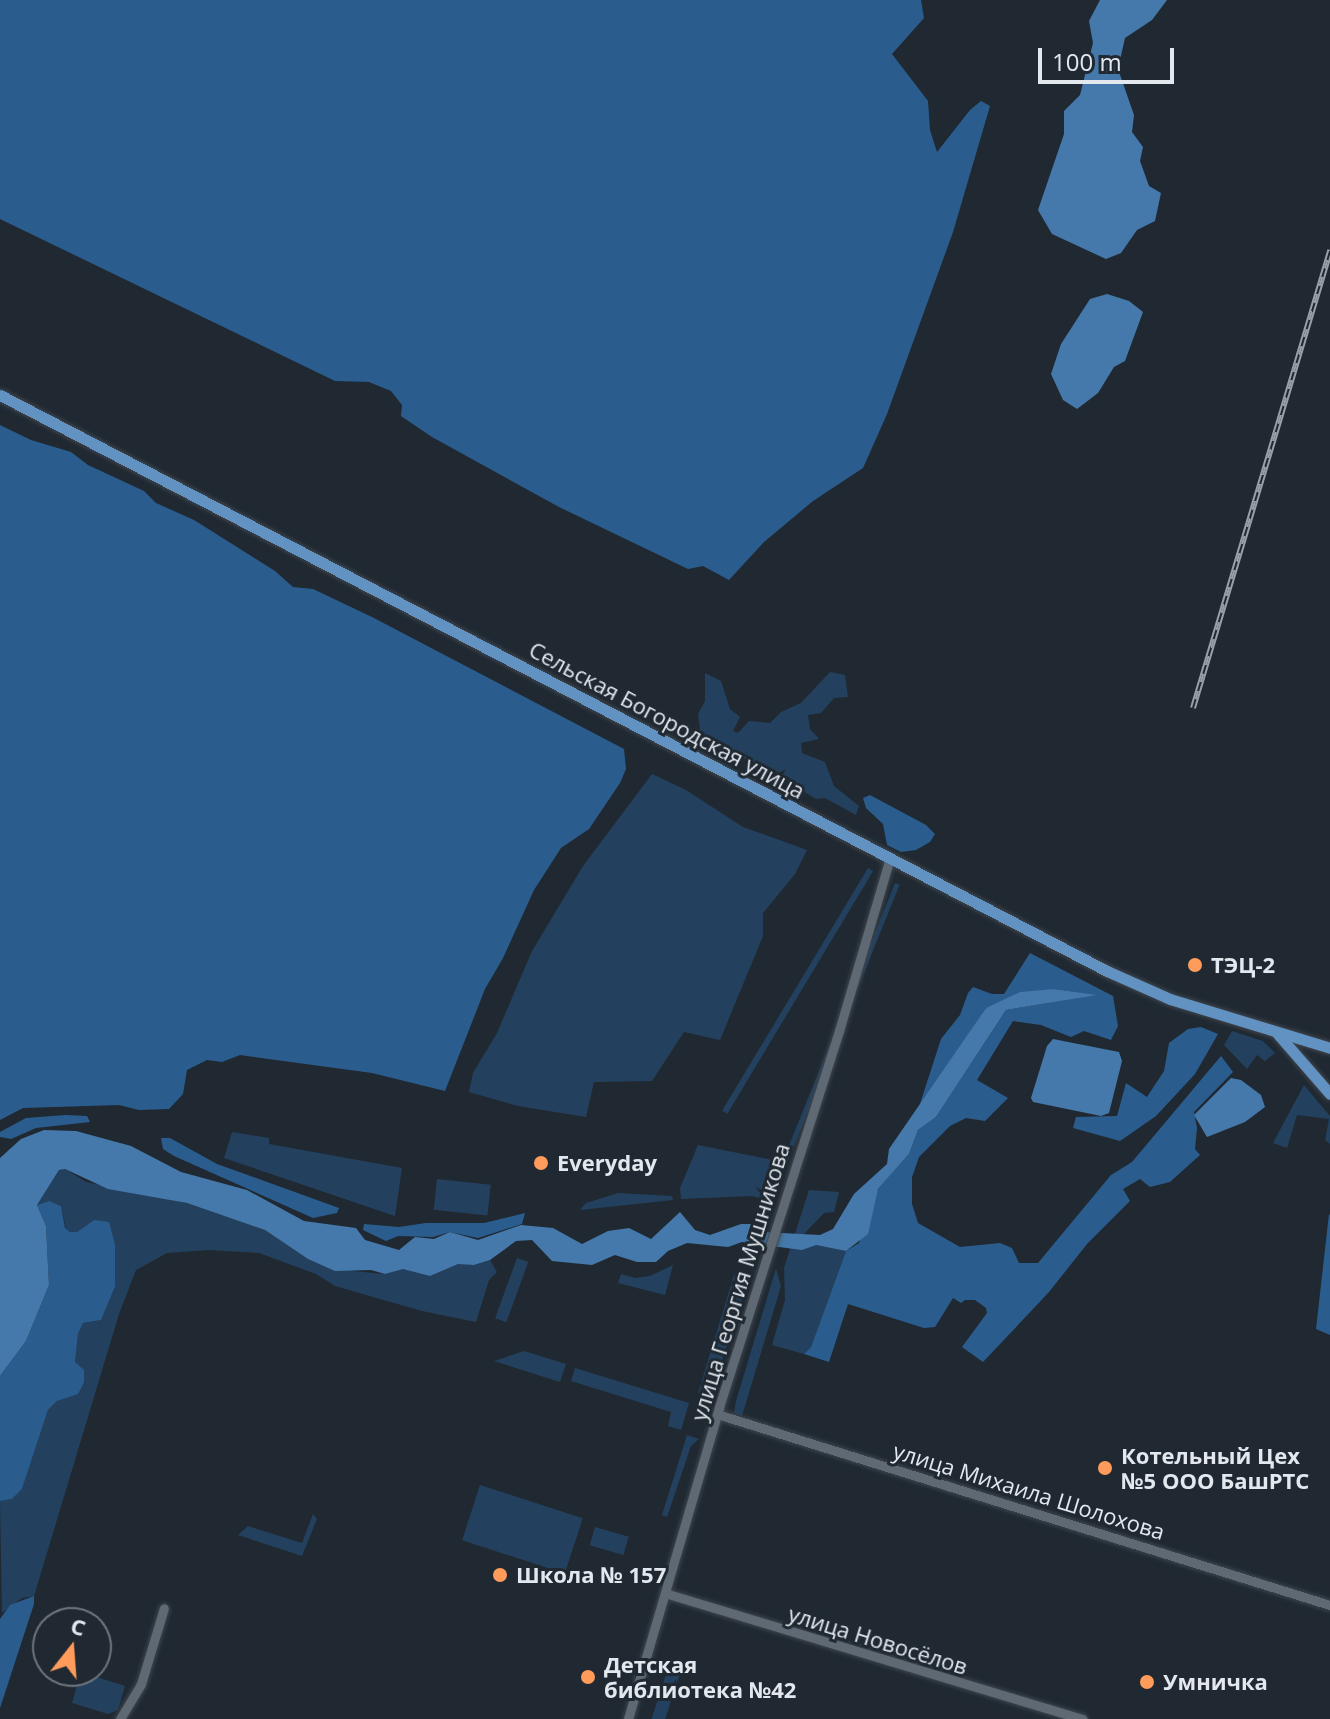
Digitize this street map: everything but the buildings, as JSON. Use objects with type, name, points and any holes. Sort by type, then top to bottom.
[{"type":"main road","name":"Сельская Богородская улица","points":[[0,395],[1152,993],[1330,1048]]},
{"type":"main road","points":[[1275,1032],[1330,1094]]},
{"type":"street","name":"улица Георгия Мушникова","points":[[628,1719],[717,1414],[770,1253],[890,858]]},
{"type":"street","name":"улица Михаила Шолохова","points":[[717,1414],[1330,1605]]},
{"type":"street","name":"улица Новосёлов","points":[[665,1593],[1082,1719]]},
{"type":"street","points":[[120,1719],[141,1684],[164,1608]]},
{"type":"shaded area","points":[[0,0],[921,0],[924,18],[892,54],[928,101],[930,130],[937,152],[970,110],[981,101],[990,106],[953,232],[887,414],[863,468],[813,501],[764,542],[729,580],[703,566],[688,569],[559,507],[432,437],[401,416],[402,405],[391,391],[369,382],[335,381],[0,219]]},
{"type":"shaded area","points":[[1100,0],[1167,0],[1152,20],[1125,38],[1118,69],[1134,115],[1132,132],[1143,147],[1140,161],[1149,186],[1161,193],[1155,221],[1137,230],[1121,253],[1106,259],[1052,234],[1038,210],[1064,134],[1064,111],[1080,95],[1093,43],[1089,21]]},
{"type":"shaded area","points":[[1107,294],[1129,301],[1143,312],[1125,361],[1114,367],[1098,393],[1077,409],[1063,400],[1051,374],[1061,344],[1090,299]]},
{"type":"shaded area","points":[[0,425],[31,440],[71,452],[88,465],[144,491],[156,503],[194,520],[275,571],[293,587],[313,589],[372,617],[624,749],[626,769],[620,783],[589,829],[561,848],[534,890],[485,989],[445,1091],[372,1073],[240,1055],[222,1062],[207,1060],[187,1070],[183,1094],[169,1109],[139,1110],[119,1105],[23,1108],[0,1120]]},
{"type":"shaded area","points":[[830,672],[845,675],[848,697],[834,698],[821,713],[808,715],[810,729],[819,739],[801,743],[802,753],[825,762],[834,786],[859,806],[856,815],[825,798],[816,799],[757,763],[726,753],[687,732],[700,729],[698,714],[705,701],[705,673],[721,681],[730,709],[740,717],[733,731],[738,733],[749,721],[770,723],[781,712],[801,703]]},
{"type":"shaded area","points":[[652,774],[686,790],[743,827],[807,850],[795,874],[763,913],[763,936],[720,1040],[684,1032],[652,1081],[594,1082],[586,1117],[518,1106],[469,1092],[473,1073],[497,1033],[532,951],[583,866]]},
{"type":"shaded area","points":[[870,795],[926,825],[935,834],[930,842],[916,850],[901,852],[887,845],[883,824],[866,808],[863,798]]},
{"type":"shaded area","points":[[868,868],[873,871],[727,1114],[722,1111]]},
{"type":"shaded area","points":[[895,883],[900,885],[785,1168],[781,1166]]},
{"type":"shaded area","points":[[1030,953],[1113,996],[1118,1026],[1111,1040],[1084,1031],[1071,1037],[1041,1025],[1013,1021],[977,1080],[1008,1098],[985,1121],[966,1118],[950,1126],[919,1157],[912,1177],[912,1204],[918,1223],[960,1247],[1000,1243],[1012,1248],[1019,1263],[1038,1263],[1111,1175],[1132,1162],[1221,1056],[1233,1072],[1194,1112],[1197,1128],[1195,1149],[1200,1155],[1170,1182],[1150,1187],[1140,1179],[1123,1189],[1130,1201],[1087,1244],[1049,1292],[983,1362],[962,1347],[987,1313],[986,1308],[975,1300],[961,1303],[953,1298],[935,1327],[924,1328],[848,1304],[829,1362],[804,1354],[811,1347],[846,1251],[859,1243],[878,1189],[909,1154],[918,1130],[936,1117],[1006,1010],[1094,995],[1054,989],[986,1008],[918,1110],[941,1039],[960,1015],[968,993],[973,987],[992,994],[1004,994]]},
{"type":"shaded area","points":[[1054,989],[1097,995],[1006,1010],[936,1117],[918,1130],[909,1154],[878,1189],[868,1234],[846,1251],[816,1245],[802,1250],[742,1242],[728,1247],[687,1243],[668,1251],[656,1262],[637,1262],[615,1255],[592,1265],[552,1261],[532,1240],[516,1241],[490,1260],[474,1265],[458,1264],[430,1276],[403,1269],[385,1274],[371,1270],[335,1271],[308,1259],[265,1230],[187,1203],[108,1189],[65,1169],[59,1170],[37,1205],[46,1226],[49,1285],[26,1341],[0,1376],[0,1158],[21,1139],[44,1130],[76,1131],[131,1146],[181,1172],[247,1190],[304,1221],[356,1228],[365,1240],[399,1250],[415,1237],[434,1239],[450,1232],[478,1240],[521,1225],[553,1228],[582,1244],[608,1231],[629,1228],[651,1239],[680,1212],[695,1230],[710,1235],[741,1224],[756,1224],[763,1232],[820,1235],[833,1229],[854,1194],[887,1164],[889,1149],[986,1008],[1020,992]]},
{"type":"shaded area","points":[[1201,1027],[1218,1034],[1195,1074],[1156,1116],[1120,1141],[1073,1128],[1076,1117],[1117,1116],[1126,1083],[1147,1097],[1164,1071],[1169,1043],[1188,1029]]},
{"type":"shaded area","points":[[1232,1031],[1263,1041],[1275,1053],[1265,1061],[1257,1055],[1247,1069],[1224,1045]]},
{"type":"shaded area","points":[[1053,1039],[1119,1052],[1122,1061],[1109,1113],[1101,1116],[1033,1102],[1031,1098],[1047,1046]]},
{"type":"shaded area","points":[[1231,1078],[1241,1080],[1261,1095],[1265,1107],[1245,1122],[1207,1137],[1194,1115]]},
{"type":"shaded area","points":[[1304,1085],[1330,1116],[1330,1144],[1325,1140],[1329,1119],[1297,1115],[1287,1148],[1273,1143]]},
{"type":"shaded area","points":[[87,1116],[90,1122],[36,1128],[11,1139],[0,1137],[0,1132],[26,1118]]},
{"type":"shaded area","points":[[232,1132],[269,1138],[269,1144],[402,1168],[395,1216],[224,1158]]},
{"type":"shaded area","points":[[161,1138],[170,1138],[217,1164],[339,1208],[337,1213],[313,1218],[174,1156],[163,1149]]},
{"type":"shaded area","points":[[698,1145],[773,1160],[776,1172],[767,1200],[752,1196],[681,1199],[680,1188]]},
{"type":"shaded area","points":[[65,1169],[86,1182],[187,1203],[265,1230],[308,1259],[353,1271],[385,1274],[403,1268],[430,1276],[458,1263],[474,1265],[490,1260],[497,1272],[489,1280],[476,1322],[422,1311],[335,1286],[316,1274],[259,1253],[209,1250],[167,1253],[136,1270],[119,1314],[34,1596],[22,1598],[2,1613],[0,1501],[12,1499],[22,1489],[48,1410],[57,1401],[77,1393],[75,1362],[78,1334],[83,1323],[101,1320],[115,1287],[115,1244],[94,1220],[77,1232],[70,1232],[66,1229],[61,1206],[49,1201],[37,1205],[59,1170]]},
{"type":"shaded area","points":[[437,1179],[491,1185],[487,1215],[434,1210]]},
{"type":"shaded area","points":[[809,1190],[839,1192],[834,1212],[824,1213],[803,1235],[816,1245],[846,1251],[811,1347],[804,1354],[772,1345],[785,1300],[784,1268]]},
{"type":"shaded area","points":[[618,1193],[672,1196],[673,1200],[580,1210],[586,1203]]},
{"type":"shaded area","points":[[49,1201],[61,1206],[65,1228],[70,1232],[77,1232],[94,1220],[109,1222],[115,1245],[115,1287],[101,1320],[83,1323],[78,1334],[75,1362],[84,1370],[84,1382],[78,1394],[57,1401],[48,1410],[22,1489],[12,1499],[0,1501],[0,1376],[26,1341],[49,1285],[46,1226],[37,1205]]},
{"type":"shaded area","points":[[525,1213],[522,1224],[478,1238],[450,1232],[433,1237],[398,1236],[386,1241],[363,1230],[364,1224],[399,1227],[426,1223],[484,1223]]},
{"type":"shaded area","points":[[1330,1215],[1330,1335],[1316,1329]]},
{"type":"shaded area","points":[[517,1258],[528,1262],[506,1322],[495,1318]]},
{"type":"shaded area","points":[[673,1265],[665,1295],[618,1283],[621,1274],[635,1278],[650,1276]]},
{"type":"shaded area","points":[[776,1268],[781,1286],[742,1416],[734,1413],[736,1401]]},
{"type":"shaded area","points":[[734,1275],[747,1285],[710,1397],[698,1393]]},
{"type":"shaded area","points":[[524,1351],[566,1364],[560,1382],[494,1361]]},
{"type":"shaded area","points":[[575,1368],[689,1403],[681,1430],[668,1426],[671,1412],[571,1381]]},
{"type":"shaded area","points":[[687,1435],[699,1439],[691,1446],[667,1517],[662,1515]]},
{"type":"shaded area","points":[[480,1485],[583,1518],[565,1574],[462,1540]]},
{"type":"shaded area","points":[[313,1514],[317,1519],[302,1556],[238,1535],[248,1526],[302,1543]]},
{"type":"shaded area","points":[[595,1527],[629,1537],[623,1555],[590,1545]]},
{"type":"shaded area","points":[[34,1596],[0,1708],[0,1619],[10,1605]]},
{"type":"shaded area","points":[[671,1659],[683,1663],[665,1719],[652,1719]]},
{"type":"shaded area","points":[[112,1682],[125,1686],[118,1710],[108,1714],[72,1703],[77,1687],[112,1687]]},
{"type":"railway","points":[[1193,708],[1330,250]]},
{"type":"place","name":"ТЭЦ-2","points":[[1195,965]]},
{"type":"place","name":"Everyday","points":[[541,1163]]},
{"type":"place","name":"Котельный Цех №5 ООО БашРТС","points":[[1105,1468]]},
{"type":"place","name":"Школа № 157","points":[[500,1575]]},
{"type":"place","name":"Детская библиотека №42","points":[[588,1677]]},
{"type":"place","name":"Умничка","points":[[1147,1682]]}]
